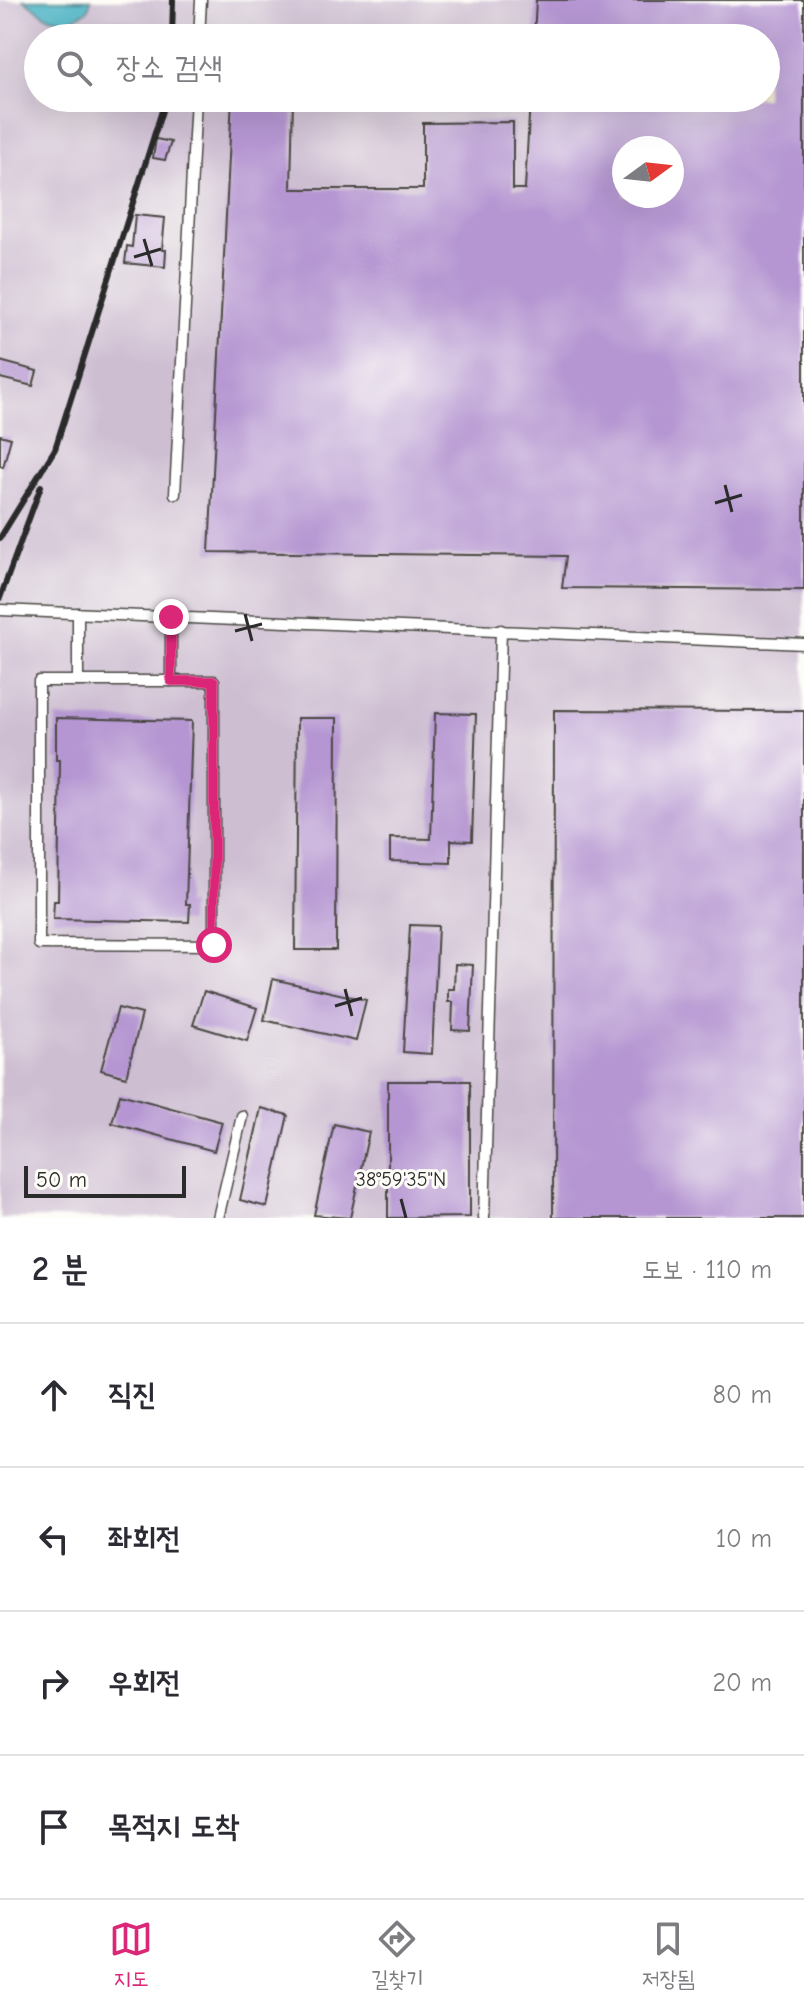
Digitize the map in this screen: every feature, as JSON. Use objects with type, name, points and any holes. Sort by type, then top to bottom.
[{"type":"lane","points":[[200,24],[201,0]]},
{"type":"lane","points":[[175,494],[195,112]]},
{"type":"lane","points":[[0,610],[804,644]]},
{"type":"lane","points":[[78,613],[78,681]]},
{"type":"lane","points":[[171,617],[171,681]]},
{"type":"lane","points":[[484,1218],[501,630]]},
{"type":"lane","points":[[39,681],[78,681],[214,681],[214,945],[39,944],[39,681]]},
{"type":"lane","points":[[218,1218],[242,1116]]},
{"type":"shaded area","points":[[0,0],[804,0],[804,1218],[0,1218]]},
{"type":"water","points":[[24,0],[91,0],[88,10],[69,21],[47,16]]},
{"type":"building","points":[[536,0],[804,0],[804,590],[562,588],[566,556],[209,552],[231,112],[293,112],[291,189],[423,189],[423,123],[513,122],[513,189],[525,189],[529,112],[780,112],[780,24],[535,24]]},
{"type":"building","points":[[156,139],[171,142],[165,160],[153,158]]},
{"type":"building","points":[[135,215],[165,218],[162,250],[166,250],[165,267],[125,263],[127,246],[132,247]]},
{"type":"building","points":[[0,361],[37,371],[33,386],[0,378]]},
{"type":"building","points":[[0,435],[11,438],[3,467],[0,466]]},
{"type":"building","points":[[554,710],[804,711],[804,1218],[553,1218]]},
{"type":"building","points":[[435,713],[476,714],[472,841],[451,840],[451,863],[390,861],[390,838],[431,839]]},
{"type":"building","points":[[56,718],[192,721],[186,904],[190,904],[189,922],[53,919],[54,901],[58,901],[60,760],[56,760]]},
{"type":"building","points":[[297,718],[337,718],[336,950],[295,950]]},
{"type":"building","points":[[410,925],[438,926],[432,1054],[403,1052]]},
{"type":"building","points":[[455,964],[473,965],[470,1031],[452,1030],[453,1002],[448,1002],[448,989],[454,989]]},
{"type":"building","points":[[273,979],[366,1000],[356,1041],[264,1020]]},
{"type":"building","points":[[204,991],[257,1008],[247,1041],[193,1025]]},
{"type":"building","points":[[118,1008],[142,1014],[126,1077],[101,1070]]},
{"type":"building","points":[[388,1081],[470,1081],[470,1217],[388,1218]]},
{"type":"building","points":[[120,1094],[222,1122],[214,1151],[112,1123]]},
{"type":"building","points":[[261,1108],[288,1115],[267,1207],[240,1200]]},
{"type":"building","points":[[334,1124],[369,1132],[350,1218],[314,1215]]},
{"type":"railway","points":[[172,24],[173,0]]},
{"type":"railway","points":[[0,538],[55,449],[162,112]]},
{"type":"railway","points":[[0,598],[41,486]]},
{"type":"route","points":[[171,617],[171,681],[214,681],[214,945]]}]
